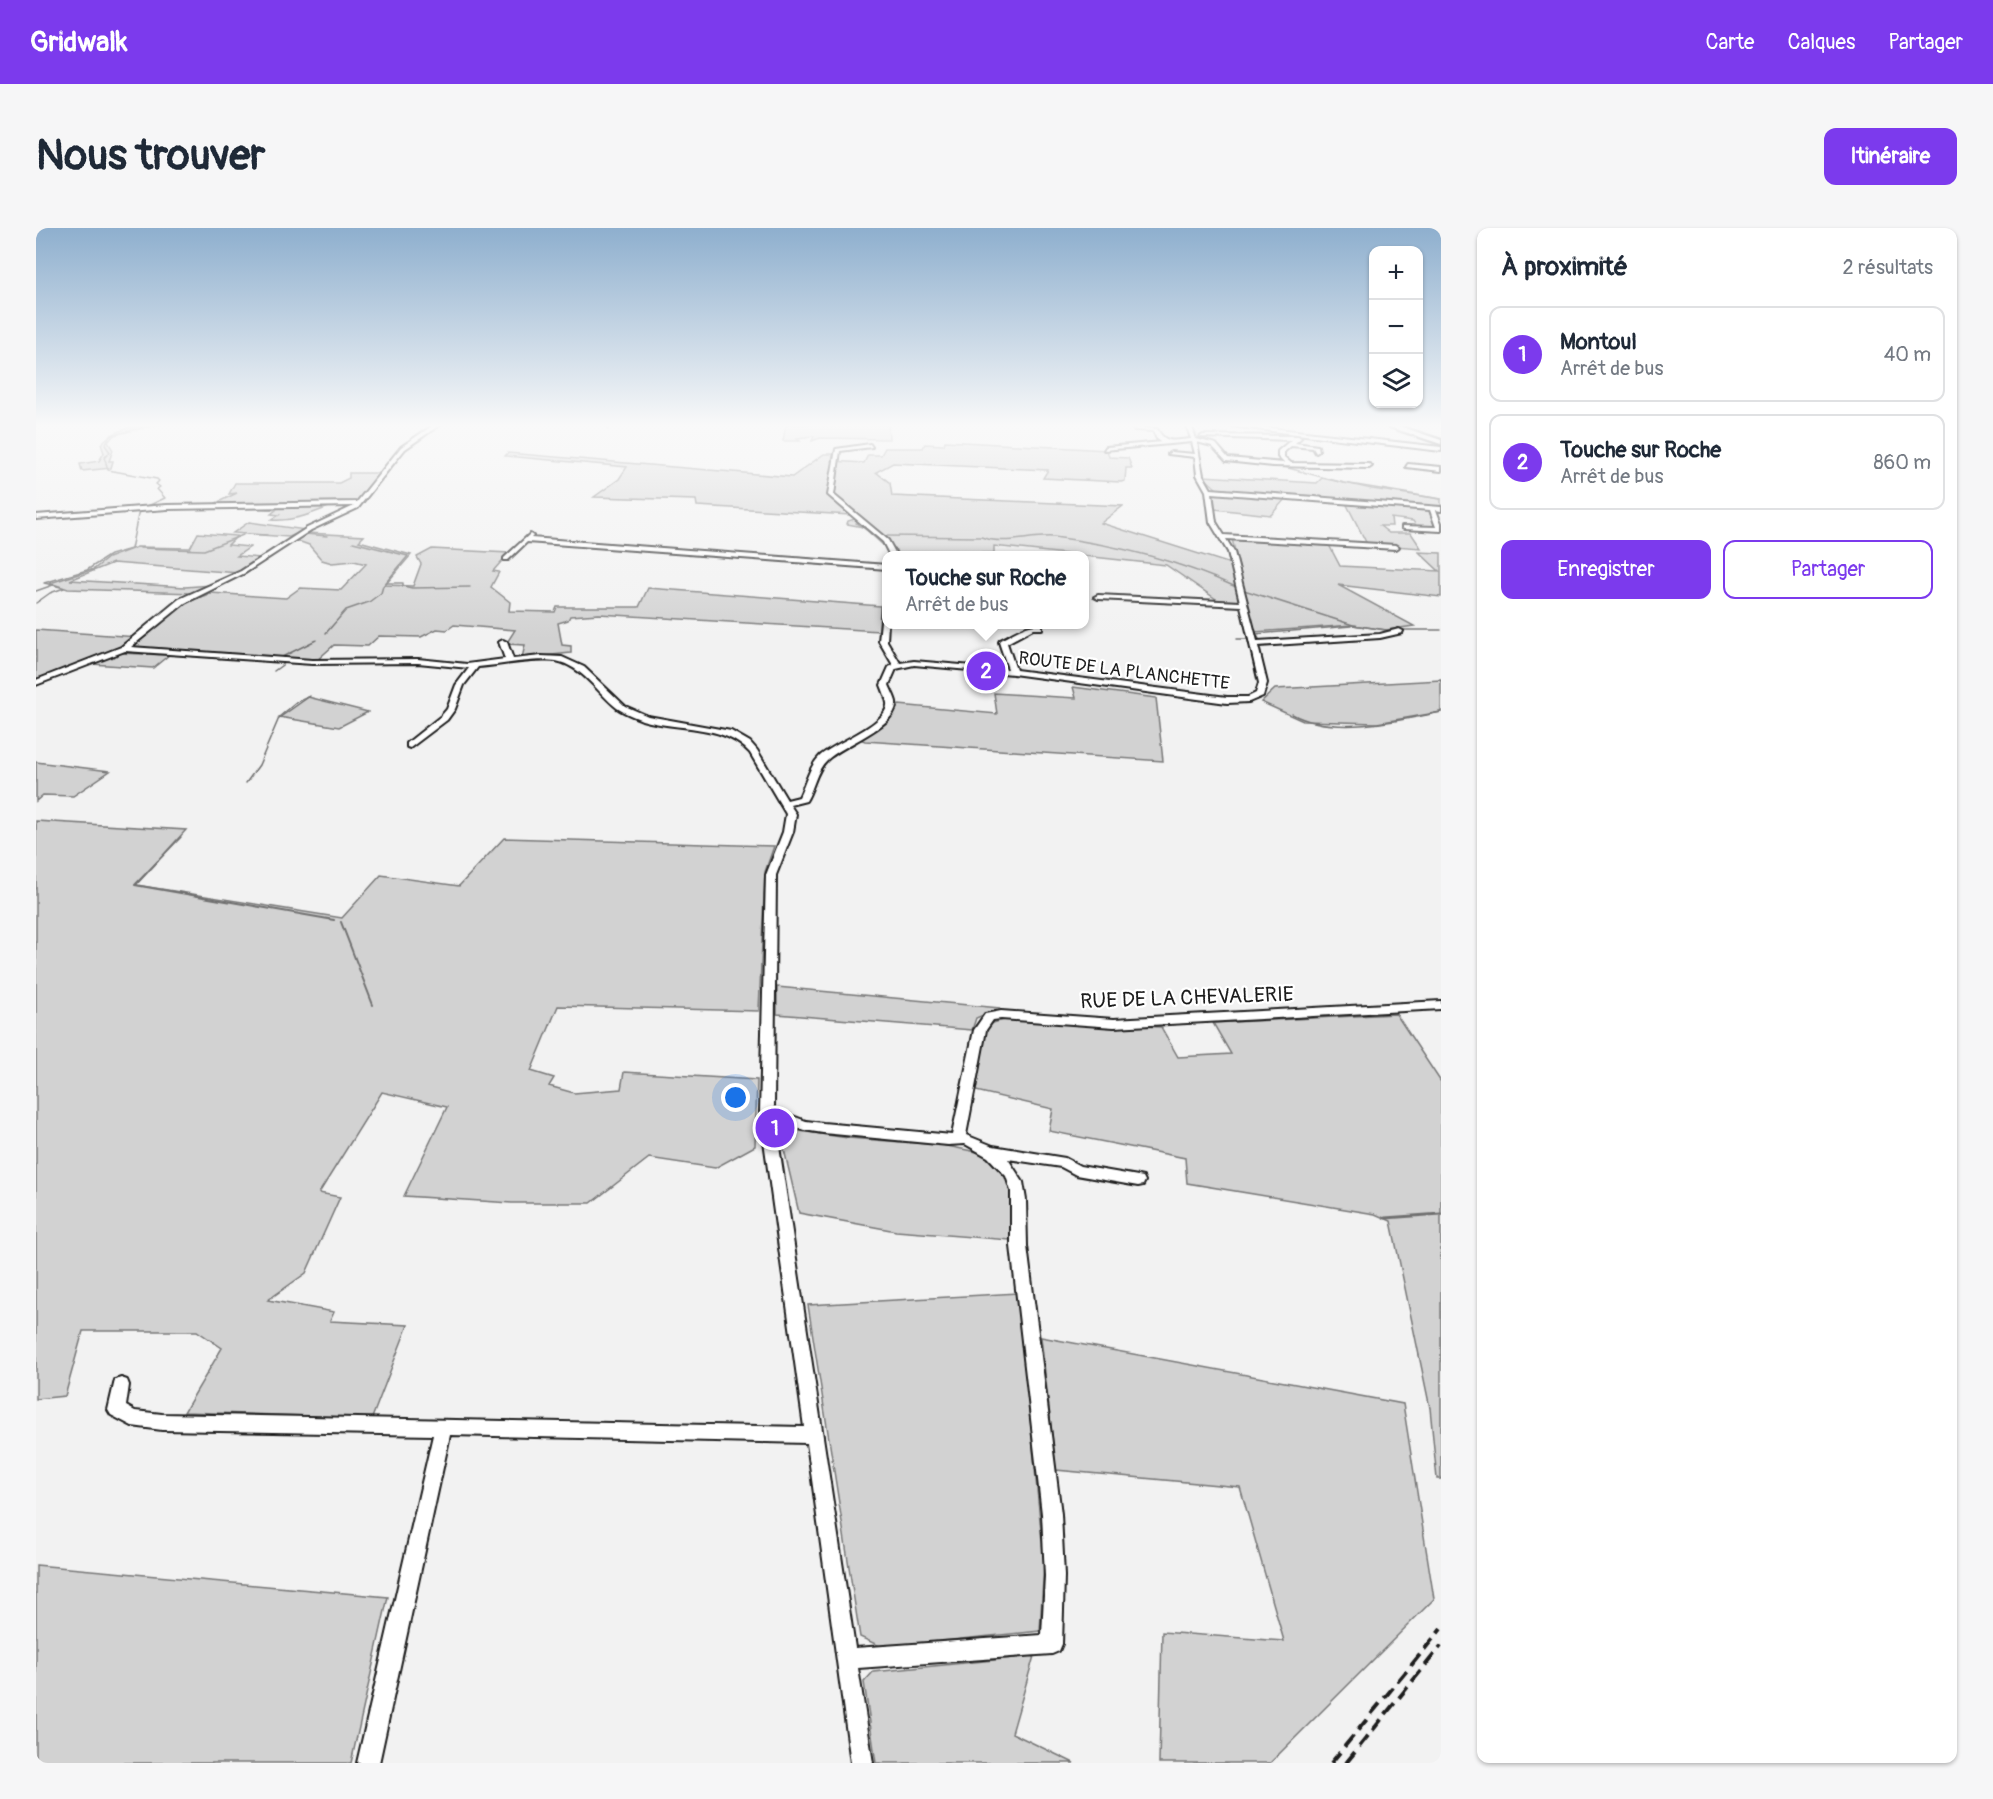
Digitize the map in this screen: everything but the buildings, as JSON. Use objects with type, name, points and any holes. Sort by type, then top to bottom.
[{"type":"street","points":[[36,682],[124,649],[182,601],[243,572],[301,534],[359,504],[366,496]]},
{"type":"street","points":[[832,496],[886,541],[892,551]]},
{"type":"street","name":"ROUTE DE LA PLANCHETTE","points":[[897,665],[923,664],[1013,672],[1184,696],[1238,700],[1256,696],[1263,690],[1244,604],[1231,552],[1213,522],[1210,496]]},
{"type":"street","points":[[1270,496],[1441,509]]},
{"type":"street","points":[[36,517],[141,508],[359,504]]},
{"type":"street","points":[[1404,527],[1441,529],[1432,508]]},
{"type":"street","points":[[528,537],[882,567]]},
{"type":"street","points":[[506,559],[528,537],[541,537]]},
{"type":"street","points":[[1223,537],[1396,547]]},
{"type":"street","points":[[1098,597],[1244,604]]},
{"type":"street","points":[[787,803],[803,799],[815,769],[827,754],[886,720],[892,704],[885,686],[888,675],[897,665],[883,641],[884,629]]},
{"type":"street","points":[[1013,672],[1003,642],[1022,631],[1030,629]]},
{"type":"street","points":[[1253,644],[1380,636],[1399,631]]},
{"type":"street","points":[[503,642],[510,662]]},
{"type":"street","points":[[124,649],[312,662],[418,661],[475,666],[541,658],[565,660],[581,669],[607,696],[627,711],[663,722],[714,729],[736,737],[754,752],[787,803],[790,822],[771,875],[767,1112],[862,1763]]},
{"type":"street","points":[[410,745],[444,718],[451,709],[460,685],[475,666]]},
{"type":"street","name":"RUE DE LA CHEVALERIE","points":[[957,1137],[960,1133],[980,1030],[989,1017],[1001,1015],[1076,1021],[1144,1022],[1441,1005]]},
{"type":"street","points":[[767,1112],[804,1125],[823,1128],[948,1140],[957,1137],[991,1151],[1065,1163],[1076,1170],[1138,1181]]},
{"type":"street","points":[[848,1659],[1052,1644],[1054,1554],[1038,1390],[1018,1243],[1018,1196],[1012,1174],[991,1151]]},
{"type":"street","points":[[121,1385],[117,1410],[132,1418],[162,1422],[815,1435]]},
{"type":"street","points":[[368,1763],[443,1428]]},
{"type":"shaded area","points":[[231,496],[361,496],[355,503],[214,504]]},
{"type":"shaded area","points":[[892,496],[1123,506],[1101,523],[1231,564],[1239,601],[1219,601],[1166,565],[1089,556],[1089,551],[1039,551],[994,546],[994,551],[896,551],[895,548],[884,546],[863,527],[847,524],[848,521],[855,519],[851,515],[697,506],[696,500],[594,497]]},
{"type":"shaded area","points":[[1214,496],[1286,498],[1271,515],[1215,509]]},
{"type":"shaded area","points":[[1288,496],[1418,496],[1441,499],[1441,508]]},
{"type":"shaded area","points":[[1346,503],[1425,509],[1429,511],[1436,526],[1417,527],[1413,521],[1391,518],[1392,526],[1380,526],[1389,533],[1411,533],[1421,548],[1367,544]]},
{"type":"shaded area","points":[[334,505],[288,520],[271,520],[279,515],[271,514],[276,510],[256,508]]},
{"type":"shaded area","points":[[249,522],[306,530],[289,537],[233,533]]},
{"type":"shaded area","points":[[198,533],[237,536],[228,545],[250,547],[237,556],[261,558],[239,573],[113,563],[70,580],[185,587],[212,585],[193,593],[68,589],[50,583],[94,569],[108,558],[137,547],[190,548]]},
{"type":"shaded area","points":[[307,533],[364,536],[359,541],[411,555],[385,585],[413,586],[421,564],[417,557],[432,549],[509,553],[493,571],[499,572],[491,587],[510,602],[509,611],[555,612],[557,607],[639,607],[648,588],[880,606],[879,631],[599,614],[570,616],[568,620],[558,623],[562,645],[571,646],[571,653],[522,658],[525,645],[506,644],[515,630],[454,625],[447,630],[437,629],[421,637],[379,636],[368,646],[334,645],[316,661],[131,648],[181,605],[211,593],[286,598],[300,588],[341,590],[366,564],[354,561],[332,563],[322,560],[309,545],[295,540]]},
{"type":"shaded area","points":[[1232,539],[1329,545],[1340,566],[1439,571],[1419,552],[1441,553],[1441,597],[1338,585],[1414,626],[1386,630],[1353,625],[1255,632]]},
{"type":"shaded area","points":[[36,630],[139,637],[113,651],[36,680]]},
{"type":"shaded area","points":[[118,653],[169,655],[153,668],[91,664]]},
{"type":"shaded area","points":[[1441,680],[1441,712],[1377,723],[1303,721],[1261,702],[1275,689]]},
{"type":"shaded area","points":[[1073,687],[1156,698],[1163,761],[865,741],[857,738],[887,723],[899,705],[997,714],[994,693],[1076,698]]},
{"type":"shaded area","points":[[308,697],[368,712],[339,727],[279,717],[297,702]]},
{"type":"shaded area","points":[[36,762],[110,771],[73,796],[43,795],[36,801]]},
{"type":"shaded area","points":[[36,821],[186,830],[136,885],[342,918],[381,875],[459,886],[504,838],[774,846],[765,872],[759,1011],[558,1006],[531,1071],[554,1078],[549,1086],[574,1093],[621,1089],[624,1072],[757,1080],[755,1146],[715,1168],[649,1158],[591,1203],[512,1203],[404,1196],[447,1107],[382,1092],[319,1193],[340,1197],[306,1273],[268,1300],[334,1312],[330,1321],[408,1325],[372,1418],[184,1412],[222,1348],[197,1331],[83,1331],[65,1396],[36,1399]]},
{"type":"shaded area","points":[[777,987],[1000,1008],[976,1018],[972,1030],[777,1014]]},
{"type":"shaded area","points":[[1396,1014],[1441,1082],[1441,1479],[1437,1479],[1430,1408],[1391,1221],[1375,1214],[1187,1183],[1185,1158],[1049,1131],[1053,1109],[976,1091],[985,1029],[1003,1020],[1161,1027],[1178,1057],[1231,1054],[1213,1023]]},
{"type":"shaded area","points":[[779,1128],[848,1138],[942,1145],[982,1153],[996,1163],[1008,1179],[1013,1197],[1010,1240],[896,1231],[799,1213]]},
{"type":"shaded area","points":[[1018,1293],[1044,1562],[1040,1631],[882,1647],[860,1637],[808,1305]]},
{"type":"shaded area","points":[[1041,1337],[1403,1404],[1434,1599],[1270,1763],[1159,1763],[1162,1632],[1284,1641],[1240,1487],[1056,1470]]},
{"type":"shaded area","points":[[36,1565],[388,1597],[351,1763],[36,1763]]},
{"type":"shaded area","points":[[1034,1656],[1012,1733],[1074,1763],[876,1763],[864,1682],[873,1672]]},
{"type":"waterway","points":[[53,585],[44,583],[87,570],[110,555],[131,549],[139,510],[165,498],[163,496]]},
{"type":"waterway","points":[[1421,496],[1441,499]]},
{"type":"waterway","points":[[856,523],[876,536]]},
{"type":"waterway","points":[[247,534],[267,535]]},
{"type":"waterway","points":[[305,534],[327,536]]},
{"type":"waterway","points":[[140,548],[204,550],[243,535]]},
{"type":"waterway","points":[[885,536],[981,537],[999,541],[1045,537],[1078,540],[1124,549],[1170,562],[1236,587]]},
{"type":"waterway","points":[[353,542],[408,556],[386,583]]},
{"type":"waterway","points":[[326,633],[346,610],[369,602],[381,593],[386,583]]},
{"type":"waterway","points":[[386,583],[403,583],[403,586],[412,588],[470,587]]},
{"type":"waterway","points":[[36,591],[53,585]]},
{"type":"waterway","points":[[36,603],[50,593],[64,588],[53,585]]},
{"type":"waterway","points":[[1244,590],[1353,625],[1386,630],[1441,630]]},
{"type":"waterway","points":[[1256,639],[1259,639],[1256,634],[1351,626]]},
{"type":"waterway","points":[[1237,639],[1247,639]]},
{"type":"waterway","points":[[278,659],[316,640]]},
{"type":"waterway","points":[[274,671],[285,663],[282,662]]},
{"type":"waterway","points":[[246,783],[259,765],[279,718],[310,696]]},
{"type":"waterway","points":[[1292,714],[1308,721],[1326,724],[1366,725],[1441,712]]},
{"type":"waterway","points":[[157,862],[181,837]]},
{"type":"waterway","points":[[158,861],[135,885],[334,920]]},
{"type":"waterway","points":[[341,922],[373,1005]]},
{"type":"waterway","points":[[1385,1218],[1441,1214]]},
{"type":"railway","points":[[1331,1763],[1441,1629]]},
{"type":"railway","points":[[1346,1763],[1441,1646]]},
{"type":"place","name":"Touche sur Roche","points":[[986,671]]},
{"type":"place","name":"Montoul","points":[[775,1128]]}]
